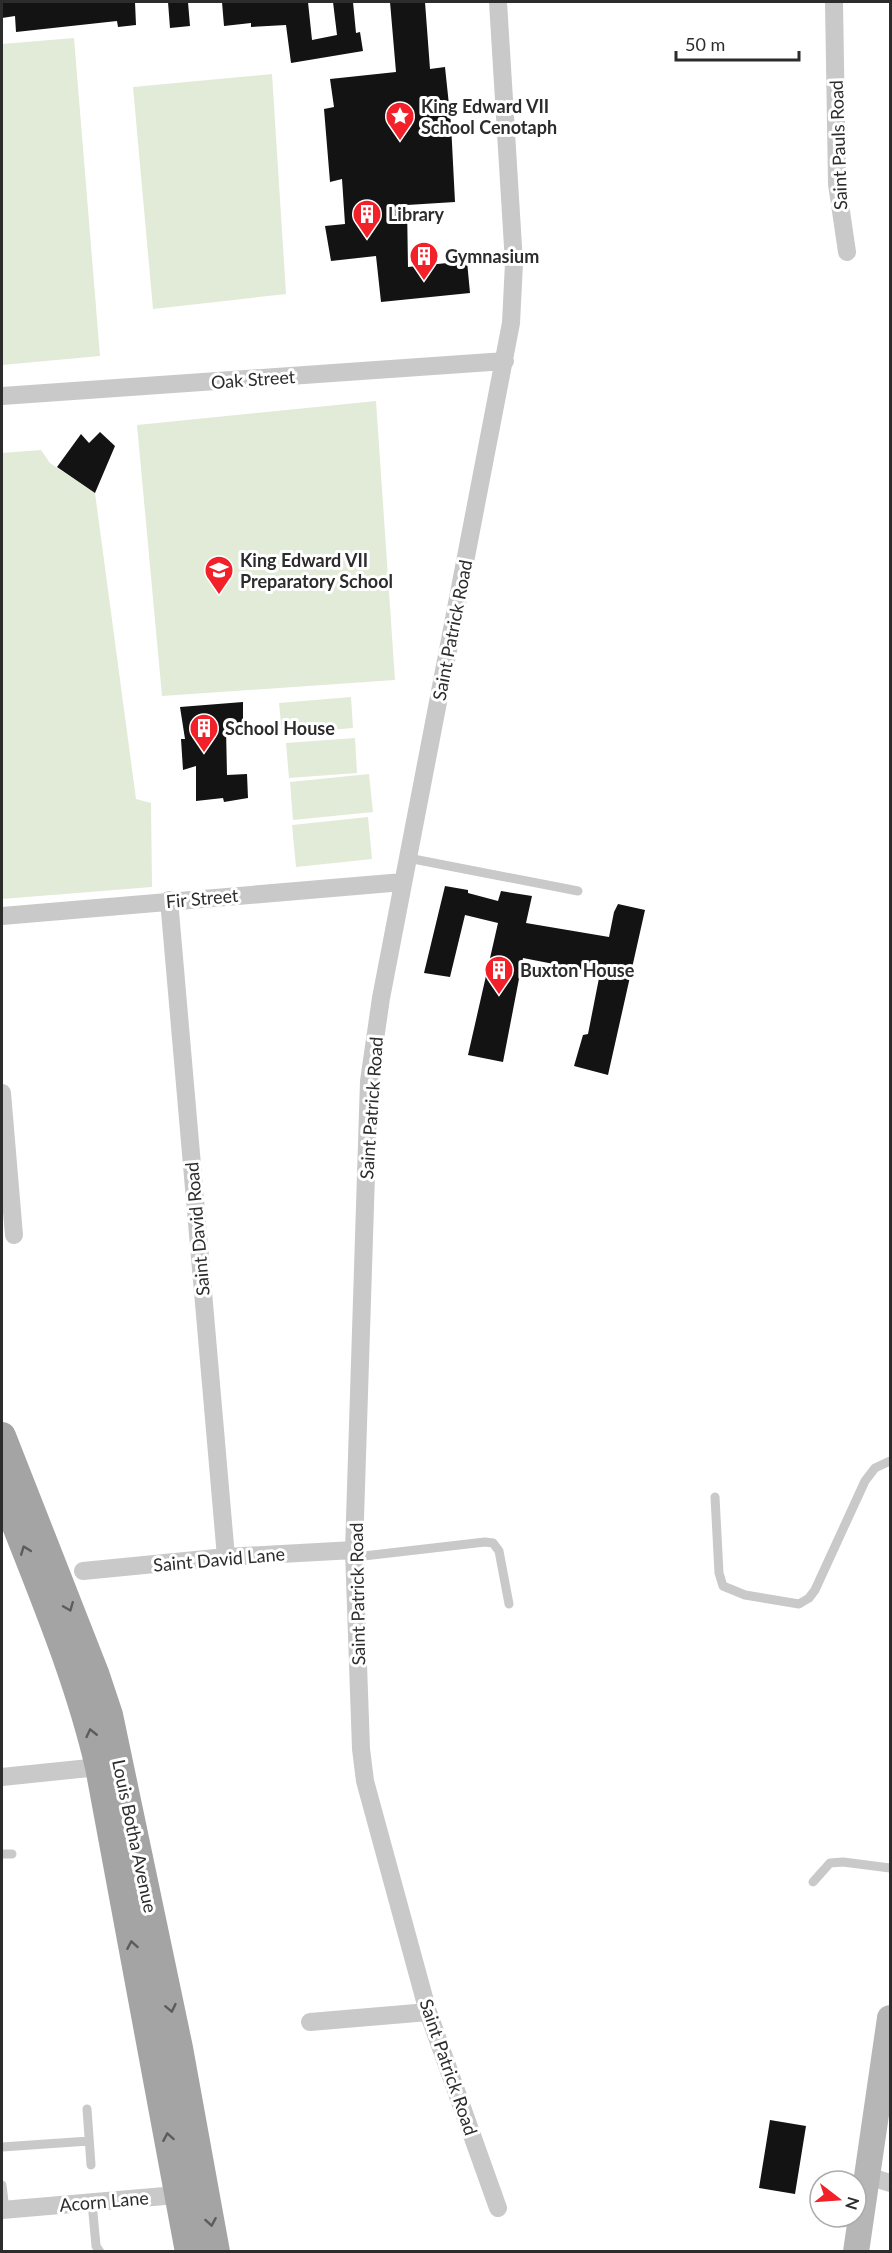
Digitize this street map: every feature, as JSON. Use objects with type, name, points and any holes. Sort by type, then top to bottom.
[{"type":"main road","name":"Louis Botha Avenue","points":[[2,1436],[109,1714],[177,2037],[216,2252]]},
{"type":"main road","name":"Louis Botha Avenue","points":[[2,1489],[75,1679],[88,1719],[99,1767],[189,2252]]},
{"type":"street","name":"Saint Patrick Road","points":[[498,2],[514,263],[511,323],[381,998],[369,1081],[355,1553],[361,1749],[365,1781],[428,2012],[498,2208]]},
{"type":"street","name":"Saint Pauls Road","points":[[834,2],[837,184],[846,252]]},
{"type":"street","name":"Oak Street","points":[[2,396],[505,361]]},
{"type":"street","name":"Fir Street","points":[[2,916],[169,900],[403,882]]},
{"type":"street","name":"Saint David Road","points":[[169,900],[225,1557]]},
{"type":"street","points":[[2,1093],[14,1235]]},
{"type":"street","name":"Saint David Lane","points":[[83,1571],[225,1557],[355,1553]]},
{"type":"street","points":[[2,1778],[99,1767]]},
{"type":"street","points":[[310,2022],[428,2012]]},
{"type":"street","points":[[856,2252],[879,2179],[891,2018]]},
{"type":"street","name":"Acorn Lane","points":[[3,2210],[206,2193]]},
{"type":"lane","points":[[408,858],[578,891]]},
{"type":"lane","points":[[715,1497],[719,1574],[723,1586],[745,1595],[799,1604],[809,1598],[815,1590],[865,1481],[875,1468],[891,1461]]},
{"type":"lane","points":[[355,1553],[485,1542],[493,1544],[499,1551],[509,1604]]},
{"type":"lane","points":[[2,1854],[12,1854]]},
{"type":"lane","points":[[813,1882],[830,1863],[843,1862],[891,1868]]},
{"type":"lane","points":[[87,2109],[91,2165]]},
{"type":"lane","points":[[2,2147],[89,2140]]},
{"type":"lane","points":[[2,2185],[3,2210]]},
{"type":"lane","points":[[92,2202],[96,2246],[100,2252]]},
{"type":"green space","points":[[74,38],[100,356],[2,365],[2,44]]},
{"type":"green space","points":[[272,74],[286,294],[153,309],[133,87]]},
{"type":"green space","points":[[376,401],[395,680],[162,696],[137,425]]},
{"type":"green space","points":[[41,450],[50,463],[95,493],[136,799],[151,803],[152,887],[2,899],[2,453]]},
{"type":"green space","points":[[351,697],[353,728],[282,734],[279,703]]},
{"type":"green space","points":[[355,738],[357,773],[289,778],[286,743]]},
{"type":"green space","points":[[369,774],[373,812],[293,820],[290,782]]},
{"type":"green space","points":[[368,817],[372,859],[296,867],[292,825]]},
{"type":"building","points":[[2,2],[135,2],[136,25],[118,27],[117,21],[16,32],[15,16],[2,18]]},
{"type":"building","points":[[168,2],[188,2],[190,26],[170,28]]},
{"type":"building","points":[[222,2],[308,2],[312,40],[337,35],[333,2],[353,2],[356,33],[360,32],[363,51],[291,63],[286,25],[251,27],[251,23],[224,26]]},
{"type":"building","points":[[390,2],[425,2],[430,69],[445,67],[451,124],[455,202],[407,205],[408,267],[467,261],[470,293],[381,302],[376,256],[331,261],[325,226],[345,224],[342,179],[330,182],[324,109],[334,107],[330,79],[396,72]]},
{"type":"building","points":[[100,432],[115,446],[95,493],[57,467],[81,434],[89,443]]},
{"type":"building","name":"School House","points":[[243,702],[243,726],[226,728],[227,775],[247,774],[248,798],[224,802],[223,798],[196,801],[196,766],[183,770],[181,739],[185,739],[180,707]]},
{"type":"building","name":"Buxton House","points":[[445,886],[468,890],[468,893],[498,901],[501,891],[532,896],[526,923],[609,937],[618,904],[645,910],[608,1075],[574,1066],[583,1035],[588,1034],[600,973],[523,958],[503,1062],[468,1055],[498,923],[465,915],[450,977],[424,973]]},
{"type":"building","points":[[770,2120],[806,2126],[795,2194],[759,2188]]},
{"type":"place","name":"King Edward VII School Cenotaph","points":[[400,142]]},
{"type":"place","name":"Library","points":[[367,240]]},
{"type":"place","name":"Gymnasium","points":[[424,282]]},
{"type":"place","name":"King Edward VII Preparatory School","points":[[219,596]]},
{"type":"place","name":"School House","points":[[204,754]]},
{"type":"place","name":"Buxton House","points":[[499,996]]}]
